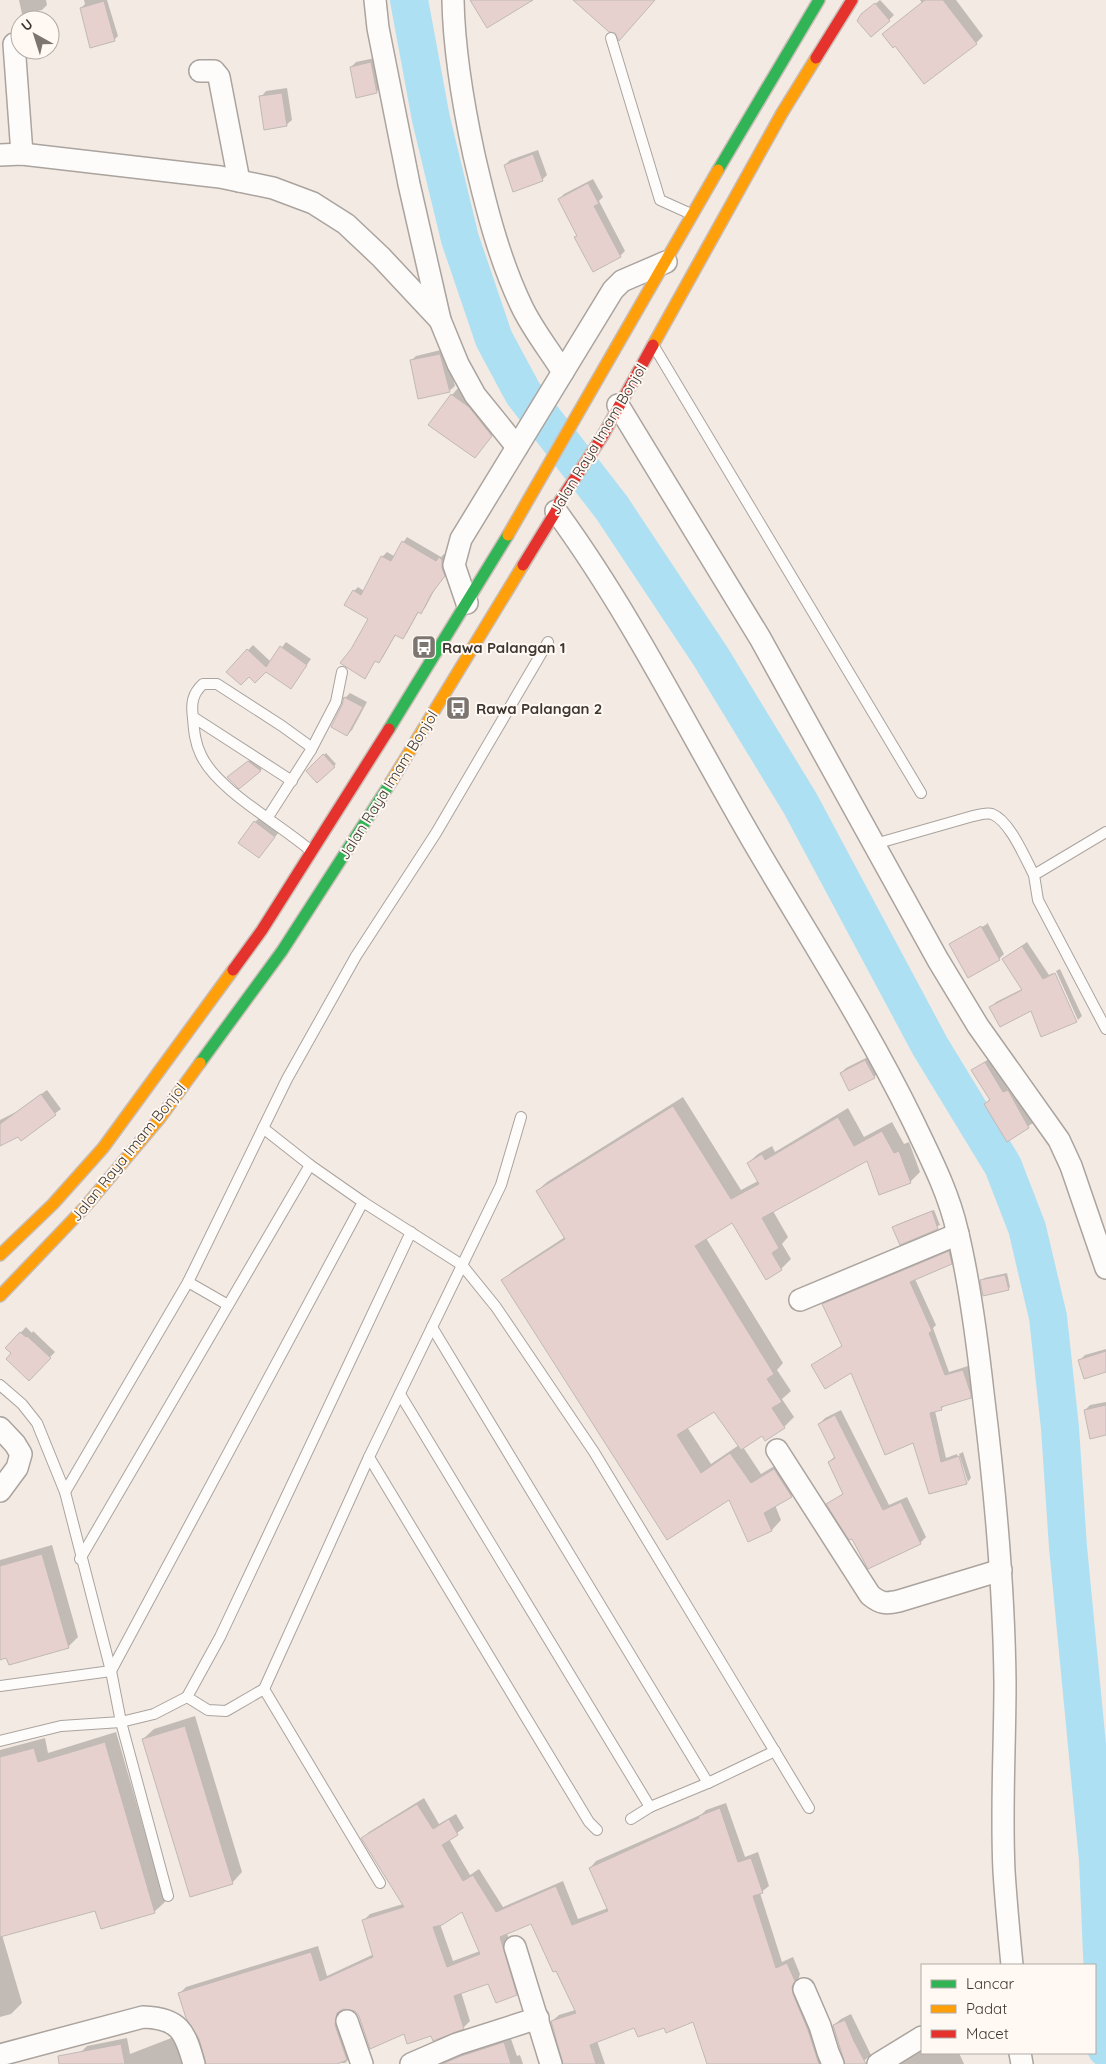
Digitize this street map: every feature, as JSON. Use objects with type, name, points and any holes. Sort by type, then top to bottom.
[{"type":"highway","name":"Jalan Raya Imam Bonjol","points":[[0,1255],[53,1204],[114,1132],[262,930],[467,603],[544,474],[692,214],[820,0]]},
{"type":"highway","name":"Jalan Raya Imam Bonjol","points":[[0,1296],[86,1207],[160,1118],[282,951],[380,799],[602,437],[618,405],[654,345],[782,113],[852,0]]},
{"type":"street","points":[[375,0],[378,28],[409,184],[440,320],[458,364],[475,395],[521,441]]},
{"type":"street","points":[[453,0],[453,23],[462,93],[484,198],[504,263],[523,309],[560,377]]},
{"type":"street","points":[[15,60],[22,154]]},
{"type":"street","points":[[200,71],[214,71],[219,77],[239,181]]},
{"type":"street","points":[[0,155],[22,154],[160,169],[239,181],[273,188],[313,203],[346,224],[381,257],[440,320]]},
{"type":"street","points":[[467,603],[454,565],[461,539],[617,285],[666,262]]},
{"type":"street","points":[[618,405],[760,638],[876,844],[914,918],[978,1026],[1059,1140],[1071,1166],[1106,1268]]},
{"type":"street","points":[[558,506],[627,620],[760,853],[860,1018],[893,1081],[950,1201],[958,1234],[976,1337],[988,1433],[1001,1570],[1005,1683],[1003,1774],[1004,1871],[1012,1964]]},
{"type":"street","points":[[800,1300],[958,1234]]},
{"type":"street","points":[[0,1428],[15,1444],[21,1454],[17,1468],[0,1491]]},
{"type":"street","points":[[777,1450],[851,1567],[870,1595],[878,1601],[886,1604],[899,1601],[1001,1570]]},
{"type":"street","points":[[514,1947],[551,2064]]},
{"type":"street","points":[[804,1989],[820,2026],[833,2064]]},
{"type":"street","points":[[0,2055],[142,2017],[159,2018],[174,2024],[184,2034],[194,2064]]},
{"type":"street","points":[[411,2064],[457,2044],[538,2018]]},
{"type":"street","points":[[347,2021],[362,2064]]},
{"type":"street","points":[[878,2064],[921,2038]]},
{"type":"lane","points":[[611,38],[660,200],[692,214]]},
{"type":"lane","points":[[654,345],[921,793]]},
{"type":"lane","points":[[65,1492],[188,1282],[287,1079],[356,956],[460,793],[548,642]]},
{"type":"lane","points":[[268,817],[311,750],[336,702],[342,672]]},
{"type":"lane","points":[[311,750],[307,742],[217,684],[203,684],[196,690],[191,704],[195,739],[201,756],[212,773],[311,851]]},
{"type":"lane","points":[[193,717],[292,781]]},
{"type":"lane","points":[[876,844],[973,816],[986,813],[992,814],[1010,832],[1034,875],[1038,900],[1106,1030]]},
{"type":"lane","points":[[1034,875],[1106,832]]},
{"type":"lane","points":[[187,1697],[208,1710],[226,1711],[264,1689],[369,1456],[501,1185],[520,1117]]},
{"type":"lane","points":[[263,1128],[310,1165],[462,1265],[496,1307],[594,1452],[809,1808]]},
{"type":"lane","points":[[80,1559],[310,1165]]},
{"type":"lane","points":[[111,1671],[364,1202]]},
{"type":"lane","points":[[0,1741],[61,1726],[121,1722],[154,1714],[187,1697],[220,1637],[410,1232]]},
{"type":"lane","points":[[188,1282],[228,1305]]},
{"type":"lane","points":[[432,1326],[708,1783]]},
{"type":"lane","points":[[0,1385],[22,1404],[37,1423],[65,1492],[80,1559],[111,1671],[121,1722],[168,1896]]},
{"type":"lane","points":[[400,1394],[650,1807]]},
{"type":"lane","points":[[369,1456],[589,1822],[597,1830]]},
{"type":"lane","points":[[0,1686],[111,1671]]},
{"type":"lane","points":[[264,1689],[380,1883]]},
{"type":"lane","points":[[632,1819],[650,1807],[708,1783],[775,1751]]},
{"type":"building","points":[[470,0],[533,0],[487,28]]},
{"type":"building","points":[[573,0],[655,0],[619,41],[615,33],[609,32]]},
{"type":"building","points":[[925,0],[943,0],[977,44],[924,84],[895,46],[893,48],[882,34]]},
{"type":"building","points":[[104,1],[115,41],[90,48],[80,8]]},
{"type":"building","points":[[875,3],[890,21],[871,37],[857,21],[861,14]]},
{"type":"building","points":[[371,62],[377,93],[356,98],[350,67]]},
{"type":"building","points":[[282,93],[287,126],[264,130],[259,96]]},
{"type":"building","points":[[533,154],[543,181],[513,192],[504,165]]},
{"type":"building","points":[[588,183],[599,204],[594,206],[621,257],[593,272],[574,237],[577,236],[558,199]]},
{"type":"building","points":[[440,354],[450,392],[418,399],[410,360]]},
{"type":"building","points":[[451,394],[469,407],[492,436],[475,458],[428,425]]},
{"type":"building","points":[[402,541],[436,561],[439,557],[442,560],[445,576],[432,593],[421,614],[418,612],[403,639],[395,635],[379,663],[375,661],[365,679],[340,663],[351,649],[368,619],[344,605],[353,590],[361,595],[381,556],[391,561]]},
{"type":"building","points":[[280,646],[307,665],[291,689],[266,672],[255,683],[249,677],[241,685],[226,672],[247,649],[266,667]]},
{"type":"building","points":[[344,697],[363,707],[347,736],[331,727]]},
{"type":"building","points":[[323,754],[335,767],[317,783],[306,771]]},
{"type":"building","points":[[248,761],[261,771],[239,789],[227,777]]},
{"type":"building","points":[[254,821],[275,837],[259,858],[238,843]]},
{"type":"building","points":[[981,926],[1000,960],[968,978],[949,944]]},
{"type":"building","points":[[1022,946],[1043,979],[1055,973],[1077,1022],[1041,1037],[1031,1011],[1000,1027],[989,1007],[1022,990],[1002,959]]},
{"type":"building","points":[[865,1060],[875,1078],[849,1091],[840,1073]]},
{"type":"building","points":[[985,1062],[1003,1092],[1008,1090],[1029,1128],[1007,1142],[984,1104],[990,1100],[971,1070]]},
{"type":"building","points":[[41,1094],[56,1115],[21,1141],[18,1137],[0,1146],[0,1124]]},
{"type":"building","points":[[673,1106],[731,1199],[759,1184],[747,1163],[762,1154],[765,1160],[838,1117],[854,1146],[882,1131],[894,1153],[899,1151],[911,1183],[879,1195],[867,1161],[762,1218],[779,1248],[772,1253],[782,1270],[766,1280],[732,1223],[695,1246],[774,1374],[767,1379],[782,1402],[772,1408],[785,1428],[765,1441],[762,1436],[741,1450],[714,1412],[677,1435],[701,1473],[730,1453],[751,1483],[774,1469],[792,1497],[764,1513],[772,1531],[748,1542],[729,1500],[667,1540],[501,1280],[565,1239],[536,1191]]},
{"type":"building","points":[[932,1211],[938,1229],[900,1245],[892,1227]]},
{"type":"building","points":[[949,1251],[952,1264],[910,1282],[932,1331],[929,1333],[945,1375],[963,1370],[971,1394],[971,1398],[941,1407],[942,1410],[930,1413],[941,1462],[959,1456],[967,1484],[929,1494],[913,1443],[885,1455],[851,1373],[825,1389],[811,1365],[842,1346],[822,1304]]},
{"type":"building","points":[[1005,1275],[1009,1290],[983,1296],[980,1280]]},
{"type":"building","points":[[20,1332],[51,1358],[29,1381],[6,1359],[11,1353],[5,1348]]},
{"type":"building","points":[[1106,1351],[1106,1372],[1084,1379],[1078,1360]]},
{"type":"building","points":[[1106,1405],[1106,1435],[1090,1439],[1084,1410]]},
{"type":"building","points":[[835,1415],[883,1510],[901,1502],[921,1544],[868,1569],[852,1539],[849,1540],[826,1504],[843,1494],[828,1462],[835,1458],[818,1424]]},
{"type":"building","points":[[42,1554],[69,1648],[9,1665],[6,1658],[0,1660],[0,1566]]},
{"type":"building","points":[[185,1726],[233,1884],[190,1897],[142,1739]]},
{"type":"building","points":[[105,1742],[155,1913],[101,1929],[95,1911],[0,1937],[0,1757],[34,1748],[38,1762]]},
{"type":"building","points":[[417,1804],[433,1829],[449,1819],[458,1835],[442,1845],[463,1881],[473,1875],[496,1912],[556,1886],[572,1925],[608,1911],[589,1868],[720,1808],[738,1862],[751,1858],[763,1893],[753,1896],[776,1968],[787,1963],[795,1981],[792,1987],[793,1994],[808,2030],[819,2064],[707,2064],[693,2022],[666,2033],[664,2028],[638,2037],[634,2028],[590,2045],[596,2064],[563,2064],[551,2021],[576,2013],[556,1971],[553,1972],[531,1924],[500,1937],[517,1995],[496,2003],[488,1984],[454,1996],[464,2029],[433,2041],[431,2036],[407,2044],[404,2034],[370,2049],[359,2016],[355,2011],[343,2009],[337,2013],[335,2025],[347,2060],[337,2064],[206,2064],[199,2039],[186,2018],[178,1993],[311,1952],[320,1981],[373,1957],[362,1920],[404,1907],[361,1838]],"holes":[[[462,1912],[480,1954],[447,1967],[433,1927],[442,1925]]]},
{"type":"building","points":[[845,2020],[866,2064],[845,2064],[833,2025]]},
{"type":"building","points":[[504,2042],[511,2064],[442,2064],[461,2056]]},
{"type":"building","points":[[121,2044],[125,2064],[59,2064],[58,2056]]},
{"type":"waterway","points":[[409,0],[431,119],[460,239],[494,339],[523,393],[612,508],[711,657],[800,803],[930,1046],[1003,1166],[1027,1228],[1048,1317],[1060,1428],[1068,1547],[1098,1860],[1106,2048]]},
{"type":"traffic: fast","points":[[718,170],[819,0]]},
{"type":"traffic: fast","points":[[389,729],[508,535]]},
{"type":"traffic: fast","points":[[200,1063],[282,951],[391,782]]},
{"type":"traffic: slow","points":[[653,345],[782,113],[816,58]]},
{"type":"traffic: slow","points":[[508,535],[718,170]]},
{"type":"traffic: slow","points":[[391,782],[523,565]]},
{"type":"traffic: slow","points":[[0,1255],[53,1204],[103,1148],[233,970]]},
{"type":"traffic: slow","points":[[0,1296],[85,1207],[160,1118],[200,1063]]},
{"type":"traffic: jam","points":[[816,58],[852,0]]},
{"type":"traffic: jam","points":[[523,565],[556,511],[560,501],[602,437],[653,345]]},
{"type":"traffic: jam","points":[[233,970],[262,930],[389,729]]},
{"type":"place","name":"Rawa Palangan 1","points":[[424,647]]},
{"type":"place","name":"Rawa Palangan 2","points":[[458,708]]}]
